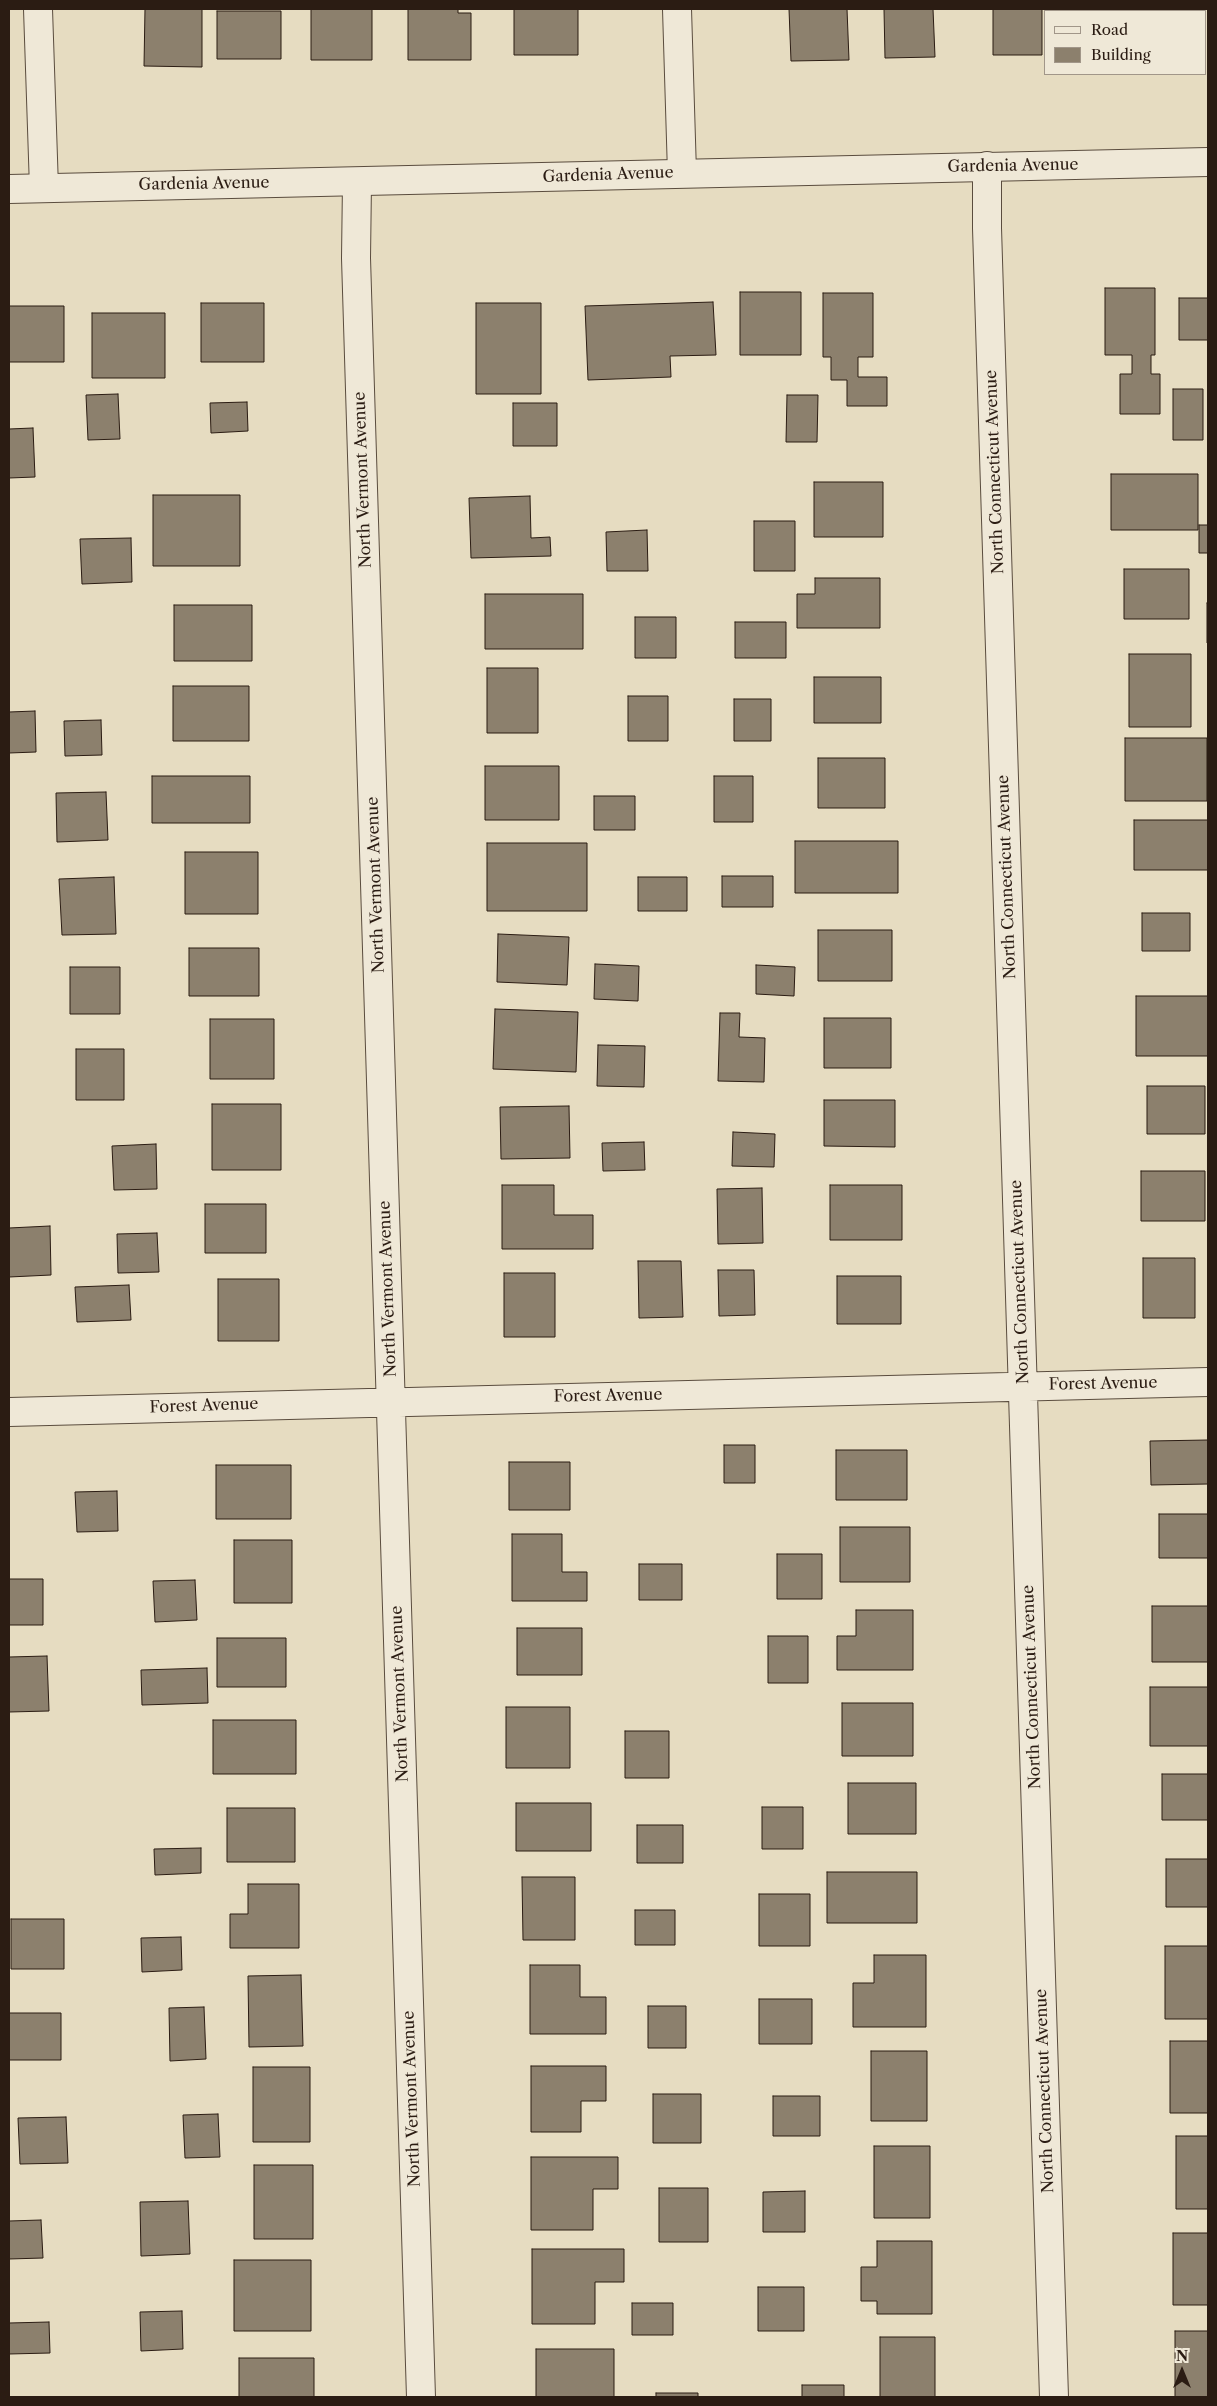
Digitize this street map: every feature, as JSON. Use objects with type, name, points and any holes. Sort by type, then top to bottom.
[{"type":"street","points":[[38,9],[44,188]]},
{"type":"street","points":[[677,9],[682,173]]},
{"type":"street","name":"Gardenia Avenue","points":[[9,189],[1208,162]]},
{"type":"street","name":"North Connecticut Avenue","points":[[987,166],[987,228],[1054,2397]]},
{"type":"street","name":"North Vermont Avenue","points":[[356,182],[356,258],[421,2397]]},
{"type":"street","name":"Forest Avenue","points":[[9,1412],[1208,1382]]},
{"type":"building","points":[[145,9],[202,9],[202,67],[144,66]]},
{"type":"building","points":[[311,9],[372,9],[372,60],[311,60]]},
{"type":"building","points":[[408,9],[458,9],[458,13],[471,13],[471,60],[408,60]]},
{"type":"building","points":[[514,9],[578,9],[578,55],[514,55]]},
{"type":"building","points":[[789,9],[847,9],[849,60],[791,61]]},
{"type":"building","points":[[884,9],[933,9],[935,57],[885,58]]},
{"type":"building","points":[[993,9],[1042,9],[1042,55],[993,55]]},
{"type":"building","points":[[1079,9],[1138,9],[1138,10]]},
{"type":"building","points":[[217,11],[281,11],[281,59],[217,59]]},
{"type":"building","points":[[1105,288],[1155,288],[1155,355],[1151,355],[1151,374],[1160,374],[1160,414],[1120,414],[1120,374],[1132,374],[1132,355],[1105,355]]},
{"type":"building","points":[[740,292],[801,292],[801,355],[740,355]]},
{"type":"building","points":[[823,293],[873,293],[873,357],[858,357],[858,377],[887,377],[887,406],[847,406],[847,380],[831,380],[831,357],[823,357]]},
{"type":"building","points":[[1179,298],[1208,298],[1208,340],[1179,340]]},
{"type":"building","points":[[713,302],[716,355],[670,356],[671,377],[588,380],[585,306]]},
{"type":"building","points":[[201,303],[264,303],[264,362],[201,362]]},
{"type":"building","points":[[476,303],[541,303],[541,394],[476,394]]},
{"type":"building","points":[[9,306],[64,306],[64,362],[9,362]]},
{"type":"building","points":[[92,313],[165,313],[165,378],[92,378]]},
{"type":"building","points":[[1173,389],[1203,389],[1203,440],[1173,440]]},
{"type":"building","points":[[118,394],[120,439],[88,440],[86,395]]},
{"type":"building","points":[[787,395],[818,395],[817,442],[786,442]]},
{"type":"building","points":[[247,402],[248,431],[211,433],[210,403]]},
{"type":"building","points":[[513,403],[557,403],[557,446],[513,446]]},
{"type":"building","points":[[33,428],[35,477],[9,478],[9,429]]},
{"type":"building","points":[[1111,474],[1198,474],[1198,530],[1111,530]]},
{"type":"building","points":[[814,482],[883,482],[883,537],[814,537]]},
{"type":"building","points":[[153,495],[240,495],[240,566],[153,566]]},
{"type":"building","points":[[530,496],[531,538],[550,537],[551,556],[471,558],[469,498]]},
{"type":"building","points":[[754,521],[795,521],[795,571],[754,571]]},
{"type":"building","points":[[1199,525],[1208,525],[1208,553],[1199,553]]},
{"type":"building","points":[[647,530],[648,571],[607,571],[606,532]]},
{"type":"building","points":[[131,538],[132,582],[82,584],[80,539]]},
{"type":"building","points":[[1124,569],[1189,569],[1189,619],[1124,619]]},
{"type":"building","points":[[815,578],[880,578],[880,628],[797,628],[797,594],[815,594]]},
{"type":"building","points":[[485,594],[583,594],[583,649],[485,649]]},
{"type":"building","points":[[1208,603],[1208,643],[1207,643]]},
{"type":"building","points":[[174,605],[252,605],[252,661],[174,661]]},
{"type":"building","points":[[635,617],[676,617],[676,658],[635,658]]},
{"type":"building","points":[[735,622],[786,622],[786,658],[735,658]]},
{"type":"building","points":[[1129,654],[1191,654],[1191,727],[1129,727]]},
{"type":"building","points":[[487,668],[538,668],[538,733],[487,733]]},
{"type":"building","points":[[814,677],[881,677],[881,723],[814,723]]},
{"type":"building","points":[[173,686],[249,686],[249,741],[173,741]]},
{"type":"building","points":[[628,696],[668,696],[668,741],[628,741]]},
{"type":"building","points":[[734,699],[771,699],[771,741],[734,741]]},
{"type":"building","points":[[35,711],[36,752],[9,753],[9,712]]},
{"type":"building","points":[[101,720],[102,755],[65,756],[64,721]]},
{"type":"building","points":[[1125,738],[1207,738],[1207,801],[1125,801]]},
{"type":"building","points":[[818,758],[885,758],[885,808],[818,808]]},
{"type":"building","points":[[485,766],[559,766],[559,820],[485,820]]},
{"type":"building","points":[[152,776],[250,776],[250,823],[152,823]]},
{"type":"building","points":[[714,776],[753,776],[753,822],[714,822]]},
{"type":"building","points":[[106,792],[108,840],[57,842],[56,793]]},
{"type":"building","points":[[594,796],[635,796],[635,830],[594,830]]},
{"type":"building","points":[[1134,820],[1208,820],[1208,870],[1134,870]]},
{"type":"building","points":[[795,841],[898,841],[898,893],[795,893]]},
{"type":"building","points":[[487,843],[587,843],[587,911],[487,911]]},
{"type":"building","points":[[185,852],[258,852],[258,914],[185,914]]},
{"type":"building","points":[[722,876],[773,876],[773,907],[722,907]]},
{"type":"building","points":[[114,877],[116,934],[62,935],[59,879]]},
{"type":"building","points":[[638,877],[687,877],[687,911],[638,911]]},
{"type":"building","points":[[1142,913],[1190,913],[1190,951],[1142,951]]},
{"type":"building","points":[[818,930],[892,930],[892,981],[818,981]]},
{"type":"building","points":[[498,934],[569,937],[567,985],[497,982]]},
{"type":"building","points":[[189,948],[259,948],[259,996],[189,996]]},
{"type":"building","points":[[595,964],[639,966],[638,1001],[594,999]]},
{"type":"building","points":[[756,965],[795,967],[794,996],[756,994]]},
{"type":"building","points":[[70,967],[120,967],[120,1014],[70,1014]]},
{"type":"building","points":[[1136,996],[1208,996],[1208,1056],[1136,1056]]},
{"type":"building","points":[[495,1009],[578,1012],[576,1072],[493,1069]]},
{"type":"building","points":[[720,1013],[740,1013],[739,1037],[765,1038],[764,1082],[718,1081]]},
{"type":"building","points":[[824,1018],[891,1018],[891,1068],[824,1068]]},
{"type":"building","points":[[210,1019],[274,1019],[274,1079],[210,1079]]},
{"type":"building","points":[[598,1045],[645,1046],[644,1087],[597,1086]]},
{"type":"building","points":[[76,1049],[124,1049],[124,1100],[76,1100]]},
{"type":"building","points":[[1147,1086],[1205,1086],[1205,1134],[1147,1134]]},
{"type":"building","points":[[824,1100],[895,1100],[895,1147],[824,1146]]},
{"type":"building","points":[[212,1104],[281,1104],[281,1170],[212,1170]]},
{"type":"building","points":[[569,1106],[570,1158],[501,1159],[500,1107]]},
{"type":"building","points":[[733,1132],[775,1134],[774,1167],[732,1166]]},
{"type":"building","points":[[644,1142],[645,1170],[603,1171],[602,1143]]},
{"type":"building","points":[[156,1144],[157,1189],[114,1190],[112,1146]]},
{"type":"building","points":[[1141,1171],[1205,1171],[1205,1221],[1141,1221]]},
{"type":"building","points":[[502,1185],[554,1185],[554,1215],[593,1215],[593,1249],[502,1249]]},
{"type":"building","points":[[830,1185],[902,1185],[902,1240],[830,1240]]},
{"type":"building","points":[[762,1188],[763,1243],[718,1244],[717,1189]]},
{"type":"building","points":[[205,1204],[266,1204],[266,1253],[205,1253]]},
{"type":"building","points":[[50,1226],[51,1275],[9,1277],[9,1228]]},
{"type":"building","points":[[157,1233],[159,1272],[118,1273],[117,1234]]},
{"type":"building","points":[[1143,1258],[1195,1258],[1195,1318],[1143,1318]]},
{"type":"building","points":[[638,1261],[681,1261],[683,1317],[639,1318]]},
{"type":"building","points":[[718,1270],[754,1270],[755,1315],[719,1316]]},
{"type":"building","points":[[504,1273],[555,1273],[555,1337],[504,1337]]},
{"type":"building","points":[[837,1276],[901,1276],[901,1324],[837,1324]]},
{"type":"building","points":[[218,1279],[279,1279],[279,1341],[218,1341]]},
{"type":"building","points":[[129,1285],[131,1320],[77,1322],[75,1287]]},
{"type":"building","points":[[1208,1440],[1208,1484],[1151,1485],[1150,1441]]},
{"type":"building","points":[[724,1445],[755,1445],[755,1483],[724,1483]]},
{"type":"building","points":[[836,1450],[907,1450],[907,1500],[836,1500]]},
{"type":"building","points":[[509,1462],[570,1462],[570,1510],[509,1510]]},
{"type":"building","points":[[216,1465],[291,1465],[291,1519],[216,1519]]},
{"type":"building","points":[[117,1491],[118,1531],[77,1532],[75,1492]]},
{"type":"building","points":[[1159,1514],[1208,1514],[1208,1558],[1159,1558]]},
{"type":"building","points":[[840,1527],[910,1527],[910,1582],[840,1582]]},
{"type":"building","points":[[512,1534],[562,1534],[562,1572],[587,1572],[587,1601],[512,1601]]},
{"type":"building","points":[[234,1540],[292,1540],[292,1603],[234,1603]]},
{"type":"building","points":[[777,1554],[822,1554],[822,1599],[777,1599]]},
{"type":"building","points":[[639,1564],[682,1564],[682,1600],[639,1600]]},
{"type":"building","points":[[9,1579],[43,1579],[43,1625],[9,1625]]},
{"type":"building","points":[[195,1580],[197,1620],[155,1622],[153,1581]]},
{"type":"building","points":[[1152,1606],[1208,1606],[1208,1662],[1152,1662]]},
{"type":"building","points":[[856,1610],[913,1610],[913,1670],[837,1670],[837,1636],[856,1636]]},
{"type":"building","points":[[517,1628],[582,1628],[582,1675],[517,1675]]},
{"type":"building","points":[[768,1636],[808,1636],[808,1683],[768,1683]]},
{"type":"building","points":[[217,1638],[286,1638],[286,1687],[217,1687]]},
{"type":"building","points":[[47,1656],[49,1711],[9,1712],[9,1657]]},
{"type":"building","points":[[207,1668],[208,1703],[142,1705],[141,1670]]},
{"type":"building","points":[[1150,1687],[1208,1687],[1208,1746],[1150,1746]]},
{"type":"building","points":[[842,1703],[913,1703],[913,1756],[842,1756]]},
{"type":"building","points":[[506,1707],[570,1707],[570,1768],[506,1768]]},
{"type":"building","points":[[213,1720],[296,1720],[296,1774],[213,1774]]},
{"type":"building","points":[[625,1731],[669,1731],[669,1778],[625,1778]]},
{"type":"building","points":[[1162,1774],[1208,1774],[1208,1820],[1162,1820]]},
{"type":"building","points":[[848,1783],[916,1783],[916,1834],[848,1834]]},
{"type":"building","points":[[516,1803],[591,1803],[591,1851],[516,1851]]},
{"type":"building","points":[[762,1807],[803,1807],[803,1849],[762,1849]]},
{"type":"building","points":[[227,1808],[295,1808],[295,1862],[227,1862]]},
{"type":"building","points":[[637,1825],[683,1825],[683,1863],[637,1863]]},
{"type":"building","points":[[201,1848],[201,1873],[155,1875],[154,1849]]},
{"type":"building","points":[[1166,1859],[1208,1859],[1208,1907],[1166,1907]]},
{"type":"building","points":[[827,1872],[917,1872],[917,1923],[827,1923]]},
{"type":"building","points":[[522,1877],[575,1877],[575,1940],[523,1940]]},
{"type":"building","points":[[248,1884],[299,1884],[299,1948],[230,1948],[230,1914],[248,1914]]},
{"type":"building","points":[[759,1894],[810,1894],[810,1946],[759,1946]]},
{"type":"building","points":[[635,1910],[675,1910],[675,1945],[635,1945]]},
{"type":"building","points":[[11,1919],[64,1919],[64,1969],[11,1969]]},
{"type":"building","points":[[181,1937],[182,1970],[142,1972],[141,1938]]},
{"type":"building","points":[[1165,1946],[1208,1946],[1208,2019],[1165,2019]]},
{"type":"building","points":[[874,1955],[926,1955],[926,2027],[853,2027],[853,1983],[874,1983]]},
{"type":"building","points":[[530,1965],[580,1965],[580,1997],[606,1997],[606,2034],[530,2034]]},
{"type":"building","points":[[301,1975],[303,2046],[249,2047],[248,1976]]},
{"type":"building","points":[[759,1999],[812,1999],[812,2044],[759,2044]]},
{"type":"building","points":[[648,2006],[686,2006],[686,2048],[648,2048]]},
{"type":"building","points":[[204,2007],[206,2059],[170,2061],[169,2008]]},
{"type":"building","points":[[9,2013],[61,2013],[61,2060],[9,2060]]},
{"type":"building","points":[[1170,2041],[1208,2041],[1208,2113],[1170,2113]]},
{"type":"building","points":[[871,2051],[927,2051],[927,2121],[871,2121]]},
{"type":"building","points":[[531,2066],[606,2066],[606,2101],[581,2101],[581,2132],[531,2132]]},
{"type":"building","points":[[253,2067],[310,2067],[310,2142],[253,2142]]},
{"type":"building","points":[[653,2094],[701,2094],[701,2143],[653,2143]]},
{"type":"building","points":[[773,2096],[820,2096],[820,2136],[773,2136]]},
{"type":"building","points":[[218,2114],[220,2157],[185,2158],[183,2115]]},
{"type":"building","points":[[66,2117],[68,2163],[20,2164],[18,2118]]},
{"type":"building","points":[[1176,2136],[1208,2136],[1208,2209],[1176,2209]]},
{"type":"building","points":[[874,2146],[930,2146],[930,2218],[874,2218]]},
{"type":"building","points":[[531,2157],[618,2157],[618,2189],[593,2189],[593,2230],[531,2230]]},
{"type":"building","points":[[254,2165],[313,2165],[313,2239],[254,2239]]},
{"type":"building","points":[[659,2188],[708,2188],[708,2242],[659,2242]]},
{"type":"building","points":[[805,2191],[805,2232],[763,2232],[763,2192]]},
{"type":"building","points":[[188,2201],[190,2254],[141,2256],[140,2202]]},
{"type":"building","points":[[41,2220],[43,2258],[9,2259],[9,2221]]},
{"type":"building","points":[[1173,2233],[1208,2233],[1208,2305],[1173,2305]]},
{"type":"building","points":[[877,2241],[932,2241],[932,2314],[877,2314],[877,2301],[861,2301],[861,2267],[877,2267]]},
{"type":"building","points":[[532,2249],[624,2249],[624,2282],[595,2282],[595,2324],[532,2324]]},
{"type":"building","points":[[234,2260],[311,2260],[311,2331],[234,2331]]},
{"type":"building","points":[[758,2287],[804,2287],[804,2331],[758,2331]]},
{"type":"building","points":[[632,2303],[673,2303],[673,2335],[632,2335]]},
{"type":"building","points":[[182,2311],[183,2349],[141,2351],[140,2312]]},
{"type":"building","points":[[49,2322],[50,2353],[9,2354],[9,2323]]},
{"type":"building","points":[[1175,2331],[1208,2331],[1208,2397],[1175,2397]]},
{"type":"building","points":[[880,2337],[935,2337],[935,2397],[880,2397]]},
{"type":"building","points":[[536,2349],[614,2349],[614,2397],[536,2397]]},
{"type":"building","points":[[239,2358],[314,2358],[314,2397],[239,2397]]},
{"type":"building","points":[[802,2385],[844,2385],[844,2397],[802,2397]]},
{"type":"building","points":[[656,2393],[698,2393],[698,2397],[656,2397]]}]
